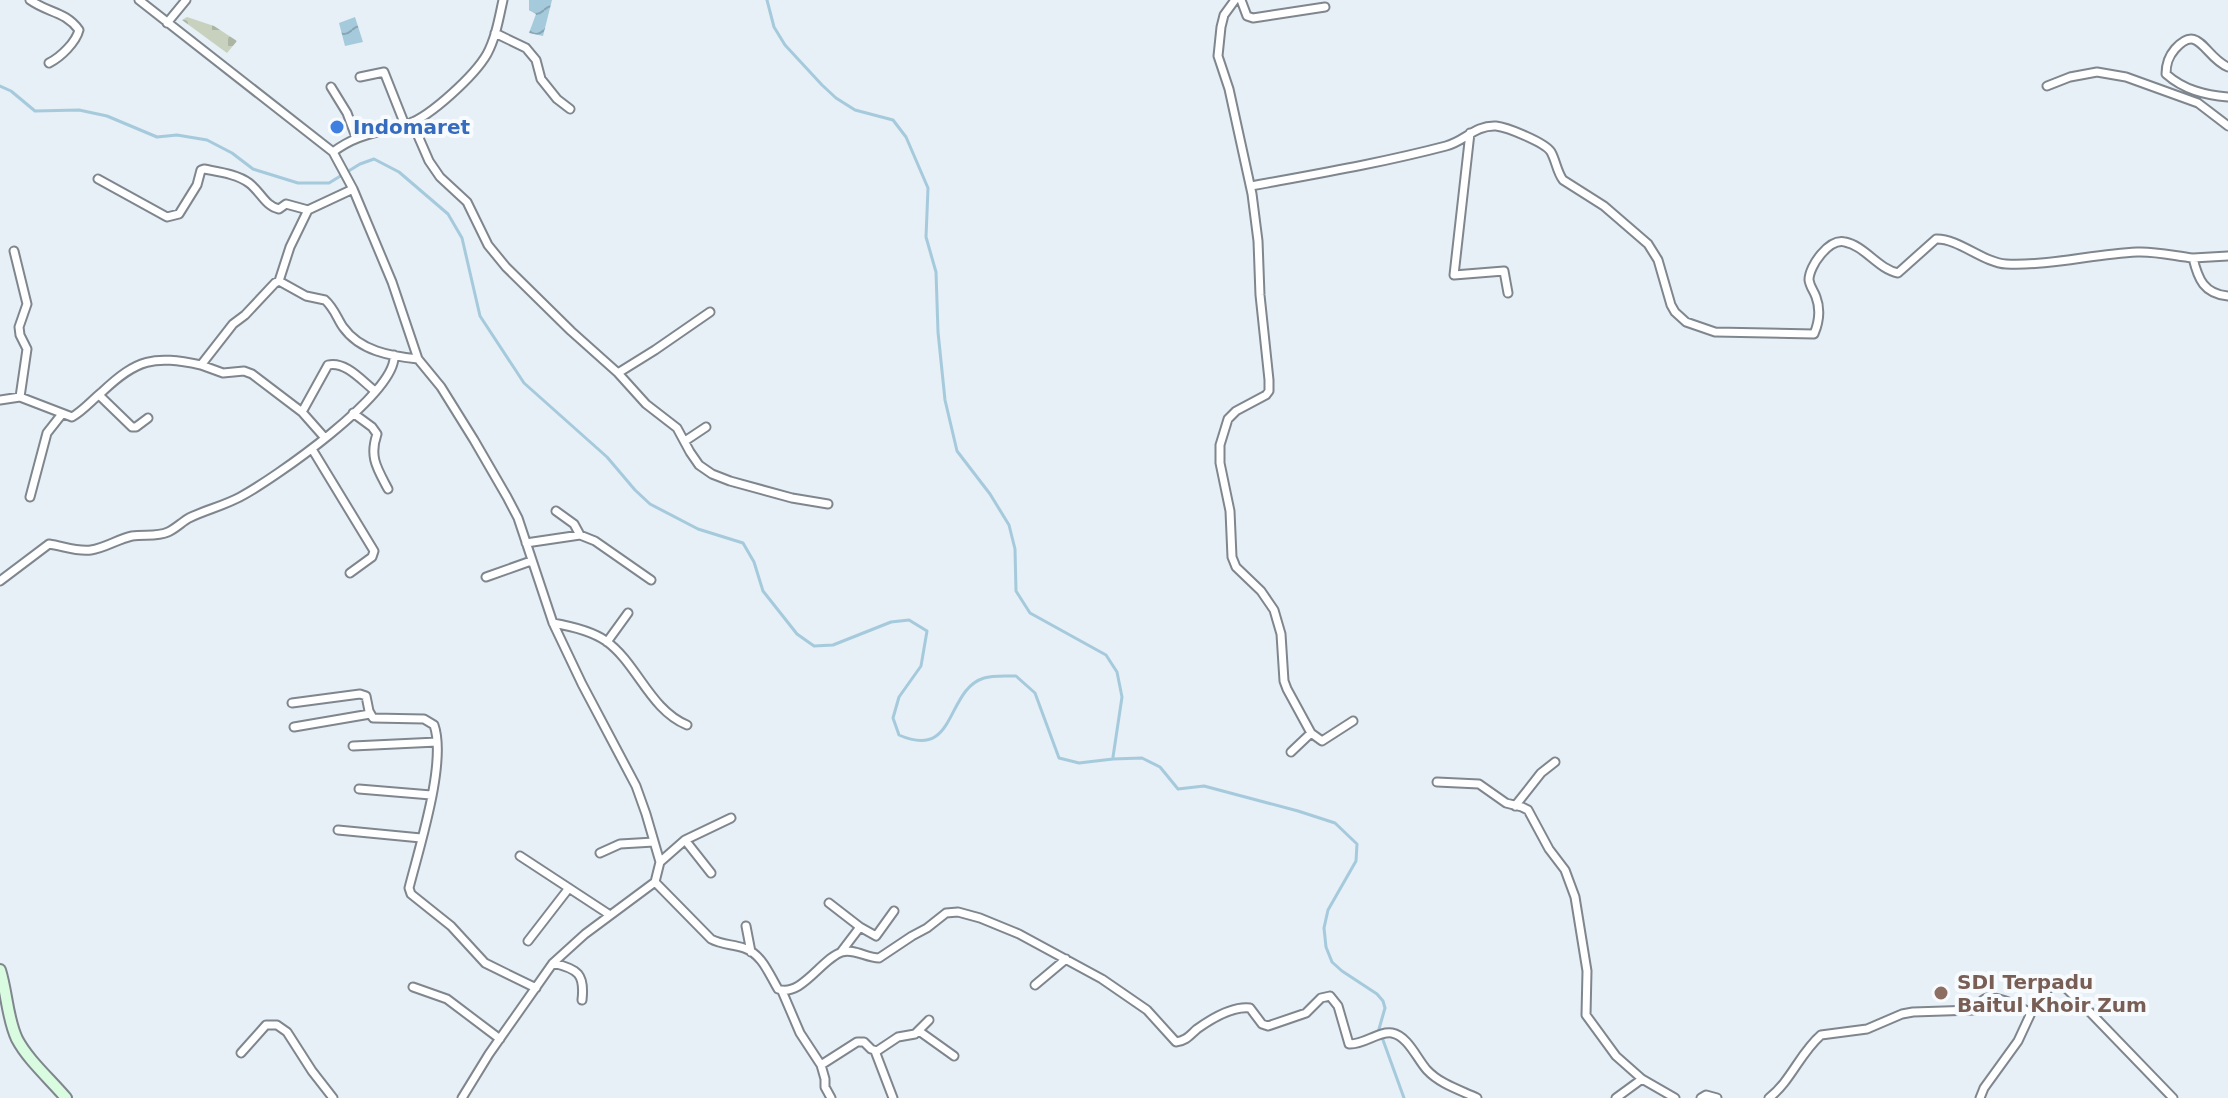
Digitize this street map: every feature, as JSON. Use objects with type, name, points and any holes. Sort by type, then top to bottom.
[{"type":"main road","points":[[0,970],[17,1040],[66,1098]]},
{"type":"street","points":[[30,0],[65,15],[79,30],[63,53],[49,63]]},
{"type":"street","points":[[139,0],[333,152],[353,189],[392,282],[418,359],[441,387],[507,497],[553,623],[636,786],[660,862],[655,882],[585,934],[553,963],[462,1098]]},
{"type":"street","points":[[167,23],[186,0]]},
{"type":"street","points":[[1235,0],[1224,15],[1218,56],[1229,89],[1251,186],[1269,391],[1228,419],[1220,445],[1220,463],[1230,511],[1232,557],[1236,567],[1261,591],[1274,610],[1281,634],[1284,681],[1311,733],[1322,741],[1353,721]]},
{"type":"street","points":[[1241,0],[1247,16],[1253,18],[1325,7]]},
{"type":"street","points":[[333,152],[356,137],[409,123],[445,99],[485,57],[495,33],[501,1]]},
{"type":"street","points":[[495,33],[526,48],[536,60],[541,79],[570,109]]},
{"type":"street","points":[[2228,67],[2217,62],[2198,40],[2192,38],[2173,51],[2166,65],[2166,74],[2199,94],[2228,97]]},
{"type":"street","points":[[360,77],[384,72],[429,161],[440,177],[467,202],[488,245],[506,267],[618,373],[646,404],[677,428],[699,465],[730,481],[828,504]]},
{"type":"street","points":[[2047,86],[2070,77],[2097,72],[2126,77],[2198,103],[2228,126]]},
{"type":"street","points":[[331,87],[347,113],[356,137]]},
{"type":"street","points":[[1251,186],[1392,160],[1459,143],[1477,129],[1497,126],[1546,146],[1563,180],[1604,206],[1653,251],[1675,312],[1686,322],[1715,332],[1814,334],[1819,313],[1809,277],[1821,256],[1840,241],[1847,242],[1886,269],[1898,273],[1936,239],[1977,252],[1989,261],[2008,265],[2138,252],[2193,258],[2228,256]]},
{"type":"street","points":[[1470,133],[1454,275],[1504,271],[1508,293]]},
{"type":"street","points":[[98,179],[167,217],[179,214],[204,169],[239,177],[251,184],[272,208],[279,209],[286,204],[308,210]]},
{"type":"street","points":[[201,365],[233,324],[279,281],[290,247],[308,210],[353,189]]},
{"type":"street","points":[[14,251],[27,304],[19,327],[27,349],[20,397]]},
{"type":"street","points":[[2193,258],[2203,285],[2216,295],[2228,296]]},
{"type":"street","points":[[279,281],[306,296],[325,300],[356,341],[375,351],[418,359]]},
{"type":"street","points":[[618,373],[710,312]]},
{"type":"street","points":[[0,581],[49,544],[92,550],[133,536],[168,532],[190,518],[239,498],[312,449],[353,413],[388,376],[394,366],[394,355]]},
{"type":"street","points":[[0,400],[20,397],[72,417],[124,372],[144,362],[186,362],[223,373],[244,371],[252,374],[302,412],[325,438]]},
{"type":"street","points":[[302,412],[324,370],[334,363],[346,367],[375,391]]},
{"type":"street","points":[[99,395],[132,427],[148,418]]},
{"type":"street","points":[[353,413],[377,434],[374,461],[388,489]]},
{"type":"street","points":[[30,497],[47,433],[62,414]]},
{"type":"street","points":[[685,441],[706,427]]},
{"type":"street","points":[[312,449],[374,551],[372,557],[350,573]]},
{"type":"street","points":[[556,511],[574,524],[580,535]]},
{"type":"street","points":[[526,543],[580,535],[595,541],[651,580]]},
{"type":"street","points":[[486,577],[531,561]]},
{"type":"street","points":[[607,642],[628,613]]},
{"type":"street","points":[[553,623],[592,634],[607,642],[622,655],[668,713],[687,725]]},
{"type":"street","points":[[292,703],[360,694],[366,696],[373,718],[424,719],[434,725],[436,770],[409,888],[411,894],[451,926],[485,963],[536,988]]},
{"type":"street","points":[[294,727],[370,714]]},
{"type":"street","points":[[1291,752],[1311,733]]},
{"type":"street","points":[[353,746],[437,742]]},
{"type":"street","points":[[1515,806],[1541,773],[1555,762]]},
{"type":"street","points":[[1437,782],[1479,784],[1506,803],[1528,810],[1570,879],[1586,960],[1586,1015],[1611,1050],[1642,1079],[1675,1098]]},
{"type":"street","points":[[359,789],[431,795]]},
{"type":"street","points":[[660,862],[685,840],[731,818]]},
{"type":"street","points":[[338,830],[421,838]]},
{"type":"street","points":[[685,840],[711,873]]},
{"type":"street","points":[[600,853],[620,844],[654,842]]},
{"type":"street","points":[[520,856],[610,915]]},
{"type":"street","points":[[655,882],[711,939],[751,952],[764,965],[782,991],[800,1033],[821,1065],[825,1087],[831,1098]]},
{"type":"street","points":[[528,941],[569,888]]},
{"type":"street","points":[[829,903],[876,936],[894,911]]},
{"type":"street","points":[[841,952],[879,958],[946,913],[980,918],[1066,959],[1134,1000],[1176,1042],[1183,1041],[1233,1009],[1250,1008],[1262,1024],[1268,1026],[1306,1013],[1327,996],[1333,998],[1338,1006],[1349,1044],[1390,1033],[1397,1034],[1429,1073],[1477,1098]]},
{"type":"street","points":[[746,926],[751,952]]},
{"type":"street","points":[[782,991],[791,990],[841,952],[860,927]]},
{"type":"street","points":[[1035,985],[1066,959]]},
{"type":"street","points":[[553,963],[579,974],[584,987],[582,1000]]},
{"type":"street","points":[[1980,1098],[2018,1041],[2031,1013],[2051,985],[2059,984],[2173,1098]]},
{"type":"street","points":[[413,987],[447,999],[500,1039]]},
{"type":"street","points":[[1769,1098],[1787,1081],[1821,1035],[1867,1029],[1913,1012],[1974,1010],[1989,997],[2031,1013]]},
{"type":"street","points":[[875,1051],[898,1037],[919,1031],[929,1020]]},
{"type":"street","points":[[241,1053],[266,1025],[277,1025],[287,1032],[333,1098]]},
{"type":"street","points":[[919,1031],[954,1056]]},
{"type":"street","points":[[821,1065],[857,1042],[864,1042],[875,1051],[893,1098]]},
{"type":"street","points":[[1616,1098],[1642,1079]]},
{"type":"street","points":[[1701,1098],[1706,1095],[1717,1098]]},
{"type":"green space","points":[[187,17],[214,26],[237,41],[227,53],[182,20]]},
{"type":"water","points":[[529,0],[552,0],[543,36],[529,33],[536,14],[529,10]]},
{"type":"water","points":[[355,17],[363,42],[345,46],[339,23]]},
{"type":"waterway","points":[[767,0],[774,27],[785,45],[822,85],[855,110],[893,120],[906,137],[928,188],[926,237],[936,272],[945,400],[957,451],[1009,525],[1015,549],[1016,591],[1030,613],[1106,655],[1117,672],[1122,697],[1113,757]]},
{"type":"waterway","points":[[0,86],[35,111],[79,110],[107,116],[157,137],[177,135],[207,140],[253,169],[298,183],[329,183],[374,159],[399,172],[448,214],[462,238],[480,316],[524,383],[607,457],[650,504],[698,529],[743,543],[754,562],[763,591],[797,634],[814,646],[833,645],[891,622],[909,620],[927,631],[921,666],[899,697],[893,718],[899,735],[918,741],[931,739],[941,732],[972,685],[988,677],[1016,676],[1035,693],[1059,758],[1079,763],[1142,758],[1160,767],[1178,789],[1204,786],[1335,823],[1357,844],[1356,861],[1328,910],[1324,928],[1326,947],[1332,962],[1383,1001],[1385,1008],[1379,1029],[1404,1098]]},
{"type":"place","name":"Indomaret","points":[[337,127]]},
{"type":"place","name":"SDI Terpadu Baitul Khoir Zum","points":[[1941,993]]}]
